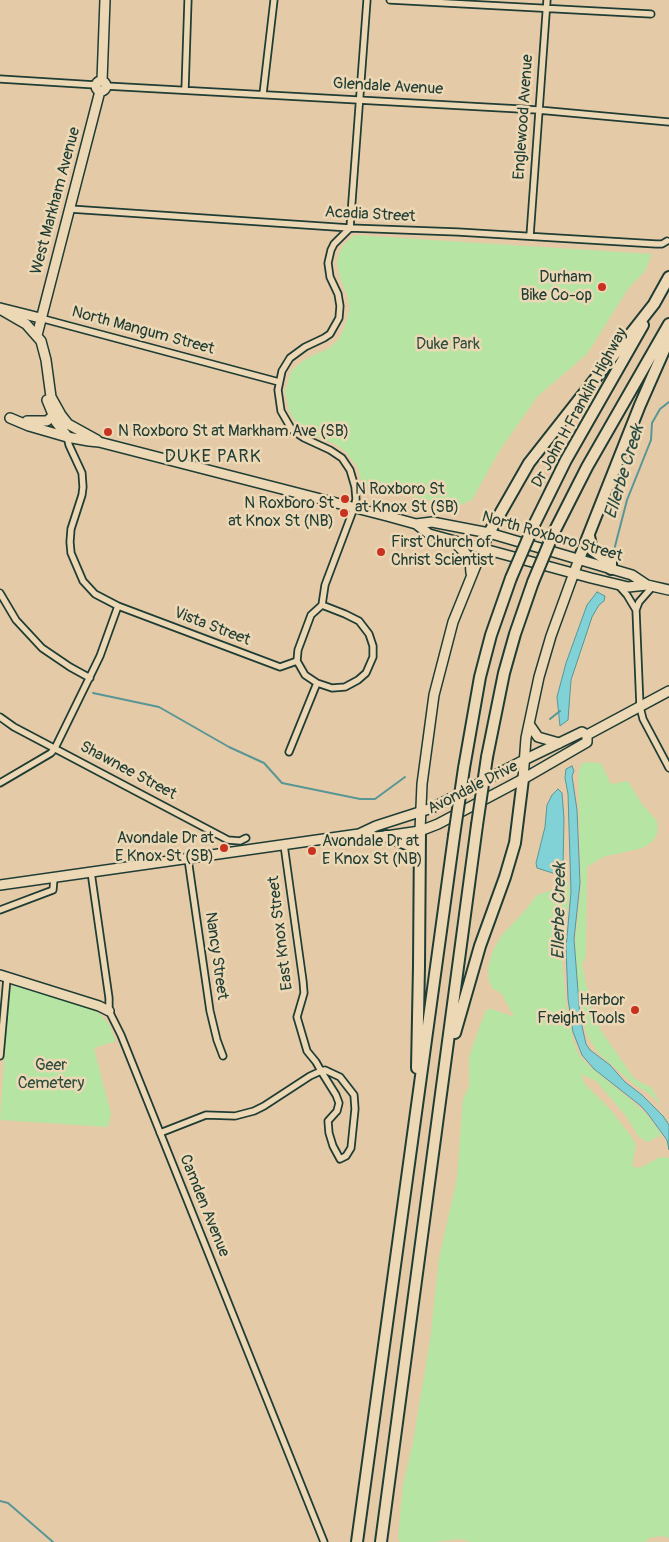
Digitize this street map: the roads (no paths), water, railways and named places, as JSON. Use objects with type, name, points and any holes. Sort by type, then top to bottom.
[{"type":"highway","points":[[489,533],[520,477],[544,442],[654,304],[669,277]]},
{"type":"highway","name":"Dr John H Franklin Highway","points":[[416,1114],[464,768],[480,677],[491,635],[511,578],[566,460],[654,304]]},
{"type":"highway","points":[[381,1542],[477,825],[487,757],[504,672],[533,582],[554,534],[587,467],[669,324]]},
{"type":"highway","points":[[579,559],[640,405],[669,339]]},
{"type":"highway","points":[[589,535],[592,550],[610,561],[611,569]]},
{"type":"highway","points":[[444,1076],[469,981],[515,843],[523,779]]},
{"type":"highway","points":[[357,1542],[416,1114],[420,966],[420,831]]},
{"type":"highway","points":[[386,836],[409,845],[419,856]]},
{"type":"main road","name":"West Markham Avenue","points":[[55,414],[45,395],[37,335],[101,86],[105,0]]},
{"type":"main road","name":"North Mangum Street","points":[[0,308],[40,318]]},
{"type":"main road","name":"North Mangum Street","points":[[0,308],[26,324],[37,335]]},
{"type":"main road","name":"North Roxboro Street","points":[[0,416],[43,422],[55,414]]},
{"type":"main road","points":[[55,414],[99,442]]},
{"type":"main road","points":[[55,414],[60,429],[67,436]]},
{"type":"main road","name":"North Roxboro Street","points":[[10,418],[29,426],[67,436],[99,442],[416,524],[432,522],[489,533],[632,575],[650,586]]},
{"type":"main road","name":"North Roxboro Street","points":[[416,524],[428,534],[574,574],[628,587],[650,586],[669,590]]},
{"type":"main road","points":[[420,831],[420,812],[434,695],[454,622],[489,533]]},
{"type":"main road","points":[[452,541],[468,555],[471,577]]},
{"type":"main road","points":[[523,779],[529,724],[544,658],[579,559]]},
{"type":"main road","name":"Avondale Drive","points":[[588,735],[669,691]]},
{"type":"main road","points":[[529,724],[538,737],[559,743]]},
{"type":"main road","name":"Avondale Drive","points":[[0,886],[359,834],[376,826],[432,808],[582,732],[588,735]]},
{"type":"main road","name":"Avondale Drive","points":[[359,834],[375,838],[420,831],[438,824],[523,779],[587,742],[588,735]]},
{"type":"main road","points":[[3,976],[99,1006],[109,1011]]},
{"type":"street","points":[[184,90],[188,0]]},
{"type":"street","points":[[263,94],[274,0]]},
{"type":"street","points":[[322,605],[359,621],[369,634],[373,651],[371,665],[366,673],[358,680],[341,688],[317,684],[305,675],[297,660],[298,650],[311,615],[322,605],[325,585],[354,508],[356,499],[355,487],[352,476],[342,458],[292,430],[279,405],[278,390],[282,372],[293,355],[330,334],[340,313],[338,294],[330,277],[328,262],[334,244],[350,228],[367,0]]},
{"type":"street","points":[[390,0],[457,2],[546,9],[652,14]]},
{"type":"street","name":"Englewood Avenue","points":[[530,236],[547,0]]},
{"type":"street","name":"Glendale Avenue","points":[[0,80],[538,110],[669,122]]},
{"type":"street","name":"Acadia Street","points":[[70,209],[350,228],[656,244],[662,244],[667,241]]},
{"type":"street","name":"North Mangum Street","points":[[40,318],[279,382]]},
{"type":"street","points":[[67,436],[68,424]]},
{"type":"street","name":"Vista Street","points":[[67,436],[82,473],[83,487],[72,529],[71,554],[82,580],[95,594],[118,606],[280,667],[297,660]]},
{"type":"street","points":[[617,584],[627,594],[636,610]]},
{"type":"street","points":[[650,586],[636,610],[640,706],[643,719],[669,768]]},
{"type":"street","points":[[0,593],[16,620],[35,641],[54,657],[90,678]]},
{"type":"street","points":[[0,783],[51,753],[55,748],[100,656],[118,606]]},
{"type":"street","points":[[289,752],[317,684]]},
{"type":"street","name":"Shawnee Street","points":[[0,717],[14,727],[228,840],[240,841],[246,838]]},
{"type":"street","name":"East Knox Street","points":[[284,845],[304,993],[297,1017],[307,1051],[321,1070],[339,1103],[337,1111],[328,1121],[329,1133],[340,1158],[346,1156],[351,1148],[355,1109],[354,1094],[340,1077],[328,1070],[321,1070]]},
{"type":"street","name":"Nancy Street","points":[[188,858],[210,1011],[223,1056]]},
{"type":"street","name":"Camden Avenue","points":[[91,872],[109,1011],[118,1028],[324,1542]]},
{"type":"street","points":[[0,910],[53,890],[54,878]]},
{"type":"street","points":[[0,1056],[3,976]]},
{"type":"street","points":[[160,1133],[206,1115],[235,1116],[254,1111],[321,1070]]},
{"type":"water","points":[[597,592],[605,596],[604,601],[599,605],[592,617],[571,680],[568,720],[560,726],[557,697],[566,663],[587,605]]},
{"type":"water","points":[[572,766],[577,810],[580,883],[574,939],[580,1017],[586,1044],[590,1050],[610,1065],[625,1082],[642,1095],[663,1116],[669,1125],[669,1150],[667,1140],[641,1106],[594,1069],[582,1055],[573,1032],[568,999],[566,948],[571,892],[568,794],[565,778],[566,769]]},
{"type":"water","points":[[558,789],[562,793],[564,819],[563,865],[562,872],[559,875],[537,868],[536,863],[545,827],[547,805],[552,795]]},
{"type":"waterway","name":"Ellerbe Creek","points":[[613,554],[627,500],[651,440],[652,423],[660,409],[669,402]]},
{"type":"waterway","points":[[93,693],[159,707],[229,747],[264,763],[282,783],[360,799],[375,799],[405,777]]},
{"type":"waterway","points":[[550,719],[560,711]]},
{"type":"waterway","points":[[0,1501],[8,1503],[53,1542]]},
{"type":"place","name":"Durham Bike Co-op","points":[[602,287]]},
{"type":"place","name":"N Roxboro St at Markham Ave (SB)","points":[[108,432]]},
{"type":"place","name":"N Roxboro St at Knox St (SB)","points":[[345,499]]},
{"type":"place","name":"N Roxboro St at Knox St (NB)","points":[[344,513]]},
{"type":"place","name":"First Church of Christ Scientist","points":[[381,552]]},
{"type":"place","name":"Avondale Dr at E Knox St (SB)","points":[[224,848]]},
{"type":"place","name":"Avondale Dr at E Knox St (NB)","points":[[312,851]]},
{"type":"place","name":"Harbor Freight Tools","points":[[635,1010]]},
{"type":"district","name":"DUKE PARK","points":[[213,457]]},
{"type":"park label","name":"Duke Park","points":[[448,345]]},
{"type":"park label","name":"Geer Cemetery","points":[[51,1075]]}]
